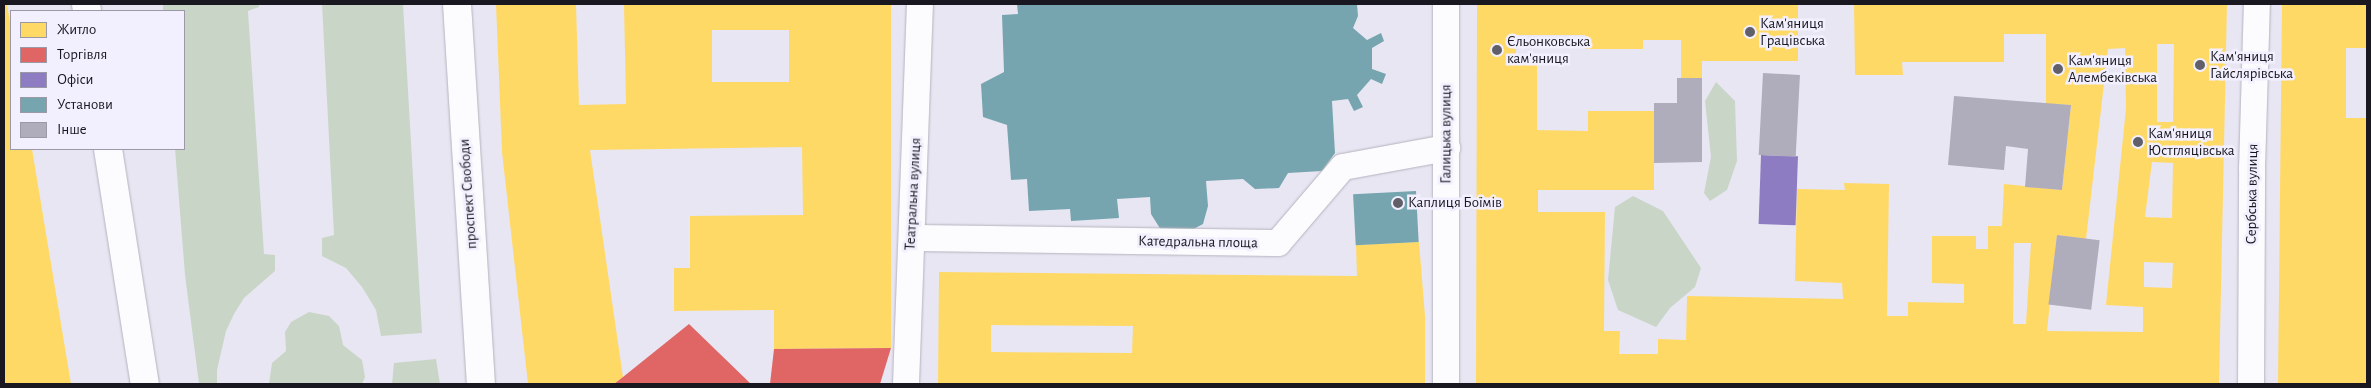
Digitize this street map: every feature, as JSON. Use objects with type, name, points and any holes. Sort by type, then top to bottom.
[{"type":"main road","name":"проспект Свободи","points":[[456,4],[481,384]]},
{"type":"main road","points":[[108,150],[145,384]]},
{"type":"street","name":"Театральна вулиця","points":[[906,384],[920,4]]},
{"type":"street","name":"Галицька вулиця","points":[[1446,4],[1446,384]]},
{"type":"street","name":"Сербська вулиця","points":[[2251,384],[2252,169],[2258,4]]},
{"type":"street","name":"Катедральна площа","points":[[912,238],[1278,243],[1343,168],[1447,148]]},
{"type":"green space","points":[[163,4],[259,4],[259,7],[248,11],[264,254],[275,255],[275,271],[244,298],[234,314],[226,331],[217,370],[217,384],[199,384],[185,275],[175,150],[185,150],[185,10],[163,10]]},
{"type":"green space","points":[[322,4],[403,4],[422,333],[381,336],[376,310],[362,287],[346,268],[322,256],[322,238],[334,235]]},
{"type":"green space","points":[[1716,82],[1735,101],[1737,161],[1727,190],[1710,201],[1704,193],[1711,157],[1705,101]]},
{"type":"green space","points":[[1633,196],[1663,211],[1701,268],[1695,287],[1670,308],[1656,327],[1618,310],[1608,280],[1615,207]]},
{"type":"green space","points":[[309,312],[329,316],[339,326],[343,345],[362,360],[365,377],[362,384],[269,384],[272,363],[286,351],[285,332],[291,322]]},
{"type":"green space","points":[[436,359],[440,384],[392,384],[394,363]]},
{"type":"building: Житло","points":[[4,4],[7,4],[10,22],[10,150],[32,150],[71,384],[4,384]]},
{"type":"building: Житло","points":[[496,4],[576,4],[579,105],[626,104],[624,4],[891,4],[891,348],[774,349],[774,310],[674,311],[674,268],[690,268],[690,216],[803,215],[802,147],[590,150],[623,377],[614,384],[528,384],[502,152]],"holes":[[[712,30],[789,30],[789,82],[712,82]]]},
{"type":"building: Житло","points":[[1477,4],[1798,4],[1798,61],[1702,61],[1702,78],[1681,78],[1681,40],[1643,40],[1643,49],[1585,49],[1585,35],[1516,35],[1516,64],[1537,64],[1537,130],[1588,131],[1588,111],[1654,111],[1654,190],[1538,190],[1538,212],[1605,212],[1604,331],[1620,331],[1619,354],[1658,354],[1658,339],[1686,340],[1687,296],[1843,299],[1842,283],[1795,281],[1797,189],[1845,190],[1844,183],[1889,184],[1887,316],[1908,316],[1908,302],[1964,303],[1964,284],[1932,283],[1932,236],[1976,236],[1976,249],[1988,249],[1988,226],[2002,226],[2004,184],[2062,190],[2071,105],[2046,104],[2046,34],[2004,34],[2004,62],[1902,62],[1903,75],[1855,75],[1854,4],[2227,4],[2219,384],[1476,384]],"holes":[[[2157,44],[2174,44],[2173,122],[2157,122]],[[2125,48],[2126,108],[2106,305],[2143,307],[2143,332],[2047,331],[2057,235],[2086,239],[2108,49]],[[2152,162],[2173,163],[2172,218],[2145,217]],[[2014,243],[2031,243],[2026,324],[2013,324]],[[2144,262],[2173,263],[2172,288],[2144,287]]]},
{"type":"building: Житло","points":[[2282,4],[2367,4],[2367,48],[2346,48],[2346,118],[2367,118],[2367,384],[2278,384]]},
{"type":"building: Житло","points":[[1419,242],[1425,316],[1425,384],[938,384],[939,272],[1357,276],[1356,245]],"holes":[[[991,325],[1133,326],[1132,353],[991,352]]]},
{"type":"building: Торгівля","points":[[689,324],[751,384],[614,384],[623,377]]},
{"type":"building: Торгівля","points":[[891,348],[880,384],[770,384],[774,349]]},
{"type":"building: Офіси","points":[[1761,155],[1798,156],[1796,225],[1759,224]]},
{"type":"building: Установи","points":[[1017,4],[1357,4],[1358,16],[1353,28],[1367,40],[1381,33],[1384,41],[1372,48],[1372,69],[1386,74],[1382,84],[1371,79],[1357,95],[1363,107],[1354,111],[1348,99],[1332,101],[1335,153],[1322,171],[1288,173],[1279,188],[1255,189],[1243,179],[1206,181],[1208,206],[1203,224],[1184,234],[1161,230],[1151,214],[1150,197],[1117,199],[1119,218],[1071,221],[1070,209],[1029,211],[1027,179],[1011,180],[1007,125],[983,117],[981,84],[1004,72],[1002,15],[1018,14]]},
{"type":"building: Установи","points":[[1416,191],[1419,242],[1356,245],[1353,194]]},
{"type":"building: Інше","points":[[1763,73],[1800,75],[1796,157],[1759,155]]},
{"type":"building: Інше","points":[[1677,78],[1702,78],[1702,162],[1654,163],[1654,103],[1677,103]]},
{"type":"building: Інше","points":[[1954,96],[2071,105],[2062,190],[2025,187],[2028,149],[2006,146],[2004,170],[1948,165]]},
{"type":"building: Інше","points":[[2057,235],[2100,240],[2091,310],[2048,304]]},
{"type":"place","name":"Кам'яниця Грацівська","points":[[1750,32]]},
{"type":"place","name":"Єльонковська кам'яниця","points":[[1497,50]]},
{"type":"place","name":"Кам'яниця Гайслярівська","points":[[2200,65]]},
{"type":"place","name":"Кам'яниця Алембеківська","points":[[2058,69]]},
{"type":"place","name":"Кам'яниця Юстгляцівська","points":[[2138,142]]},
{"type":"place","name":"Каплиця Боїмів","points":[[1398,203]]}]
